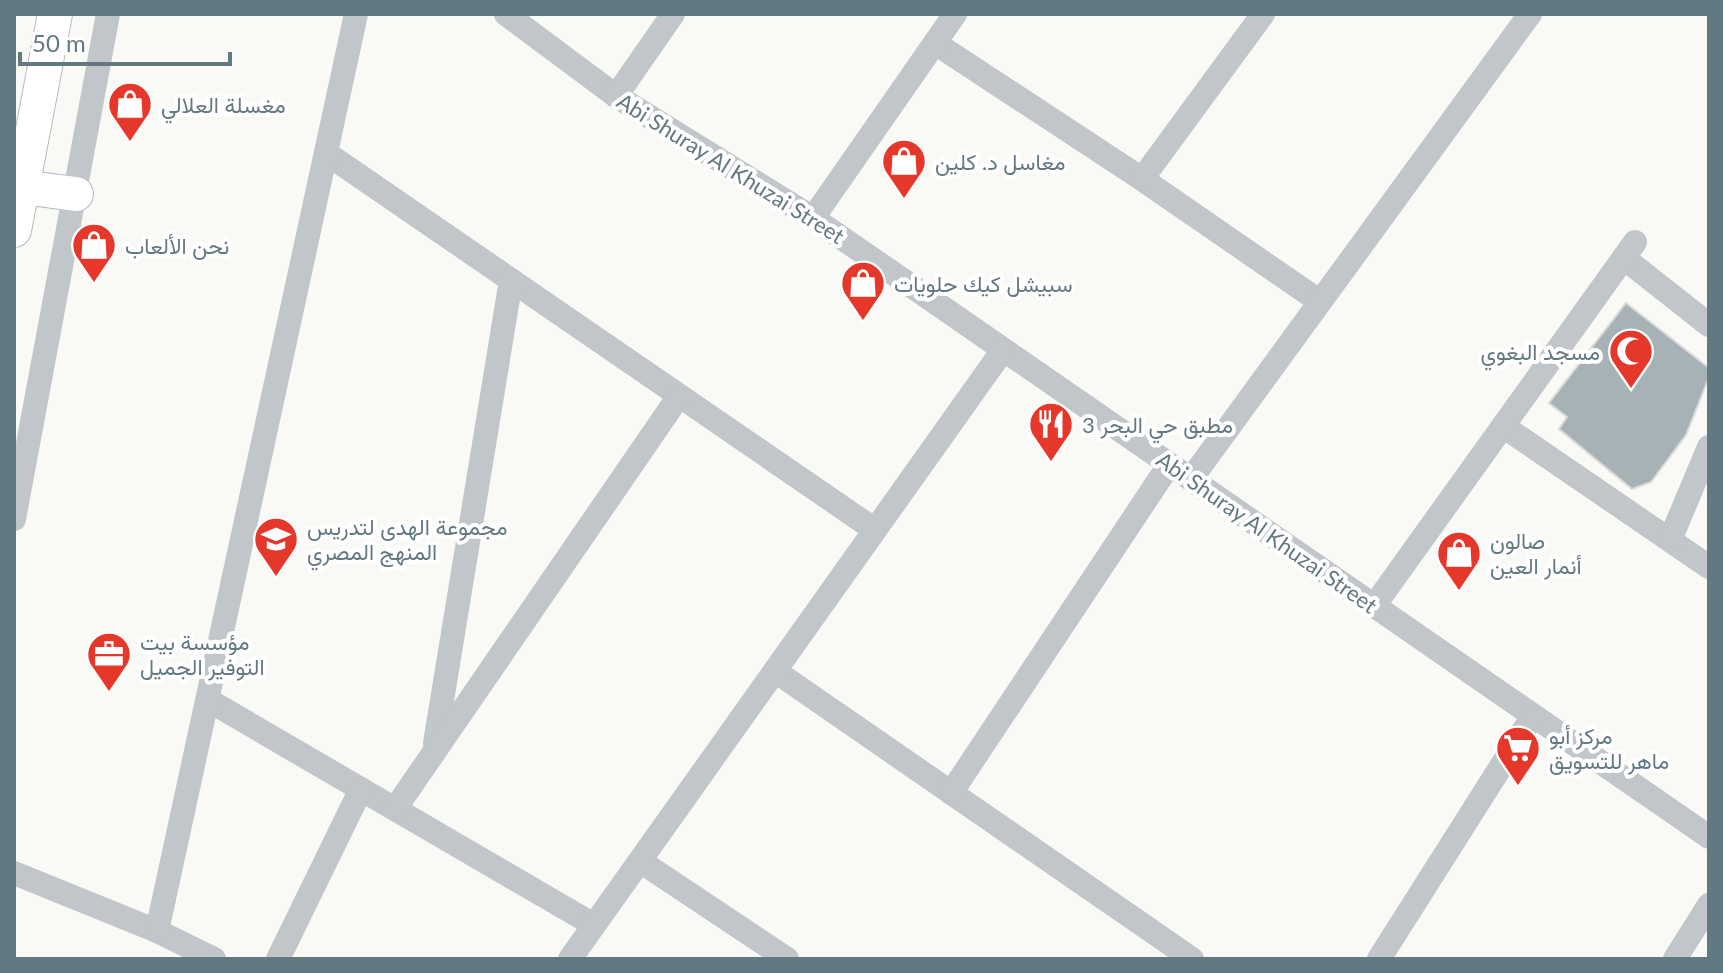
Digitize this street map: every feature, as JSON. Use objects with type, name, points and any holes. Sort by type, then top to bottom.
[{"type":"main road","points":[[14,230],[55,14]]},
{"type":"main road","points":[[22,187],[76,194]]},
{"type":"street","points":[[14,519],[108,14]]},
{"type":"street","points":[[157,931],[356,14]]},
{"type":"street","name":"Abi Shuray Al Khuzai Street","points":[[506,14],[616,96],[813,218],[1709,837]]},
{"type":"street","points":[[616,96],[673,14]]},
{"type":"street","points":[[813,218],[955,14]]},
{"type":"street","points":[[1142,179],[1263,14]]},
{"type":"street","points":[[1191,479],[1530,14]]},
{"type":"street","points":[[935,43],[1142,179],[1319,301]]},
{"type":"street","points":[[326,153],[875,530]]},
{"type":"street","points":[[1374,606],[1629,250],[1709,325]]},
{"type":"street","points":[[433,753],[511,280]]},
{"type":"street","points":[[570,959],[1003,350]]},
{"type":"street","points":[[395,809],[679,396]]},
{"type":"street","points":[[1503,426],[1709,567]]},
{"type":"street","points":[[1670,540],[1709,447]]},
{"type":"street","points":[[951,793],[1169,465]]},
{"type":"street","points":[[775,671],[1192,959]]},
{"type":"street","points":[[208,700],[594,925]]},
{"type":"street","points":[[1379,959],[1533,716]]},
{"type":"street","points":[[278,959],[361,789]]},
{"type":"street","points":[[640,861],[787,959]]},
{"type":"street","points":[[14,873],[157,931],[214,959]]},
{"type":"street","points":[[1675,959],[1709,905]]},
{"type":"building","name":"مسجد البغوي","points":[[1626,303],[1709,368],[1709,377],[1686,435],[1651,482],[1632,489],[1559,429],[1567,417],[1549,403]]},
{"type":"place","name":"مغسلة العلالي","points":[[130,143]]},
{"type":"place","name":"مغاسل د. كلين","points":[[904,200]]},
{"type":"place","name":"نحن الألعاب","points":[[94,284]]},
{"type":"place","name":"سبيشل كيك حلويات","points":[[863,322]]},
{"type":"place","name":"مسجد البغوي","points":[[1631,390]]},
{"type":"place","name":"مطبق حي البحر 3","points":[[1051,463]]},
{"type":"place","name":"مجموعة الهدى لتدريس المنهج المصري","points":[[276,578]]},
{"type":"place","name":"صالون أنمار العين","points":[[1459,592]]},
{"type":"place","name":"مؤسسة بيت التوفير الجميل","points":[[109,693]]},
{"type":"place","name":"مركز أبو ماهر للتسويق","points":[[1518,787]]}]
